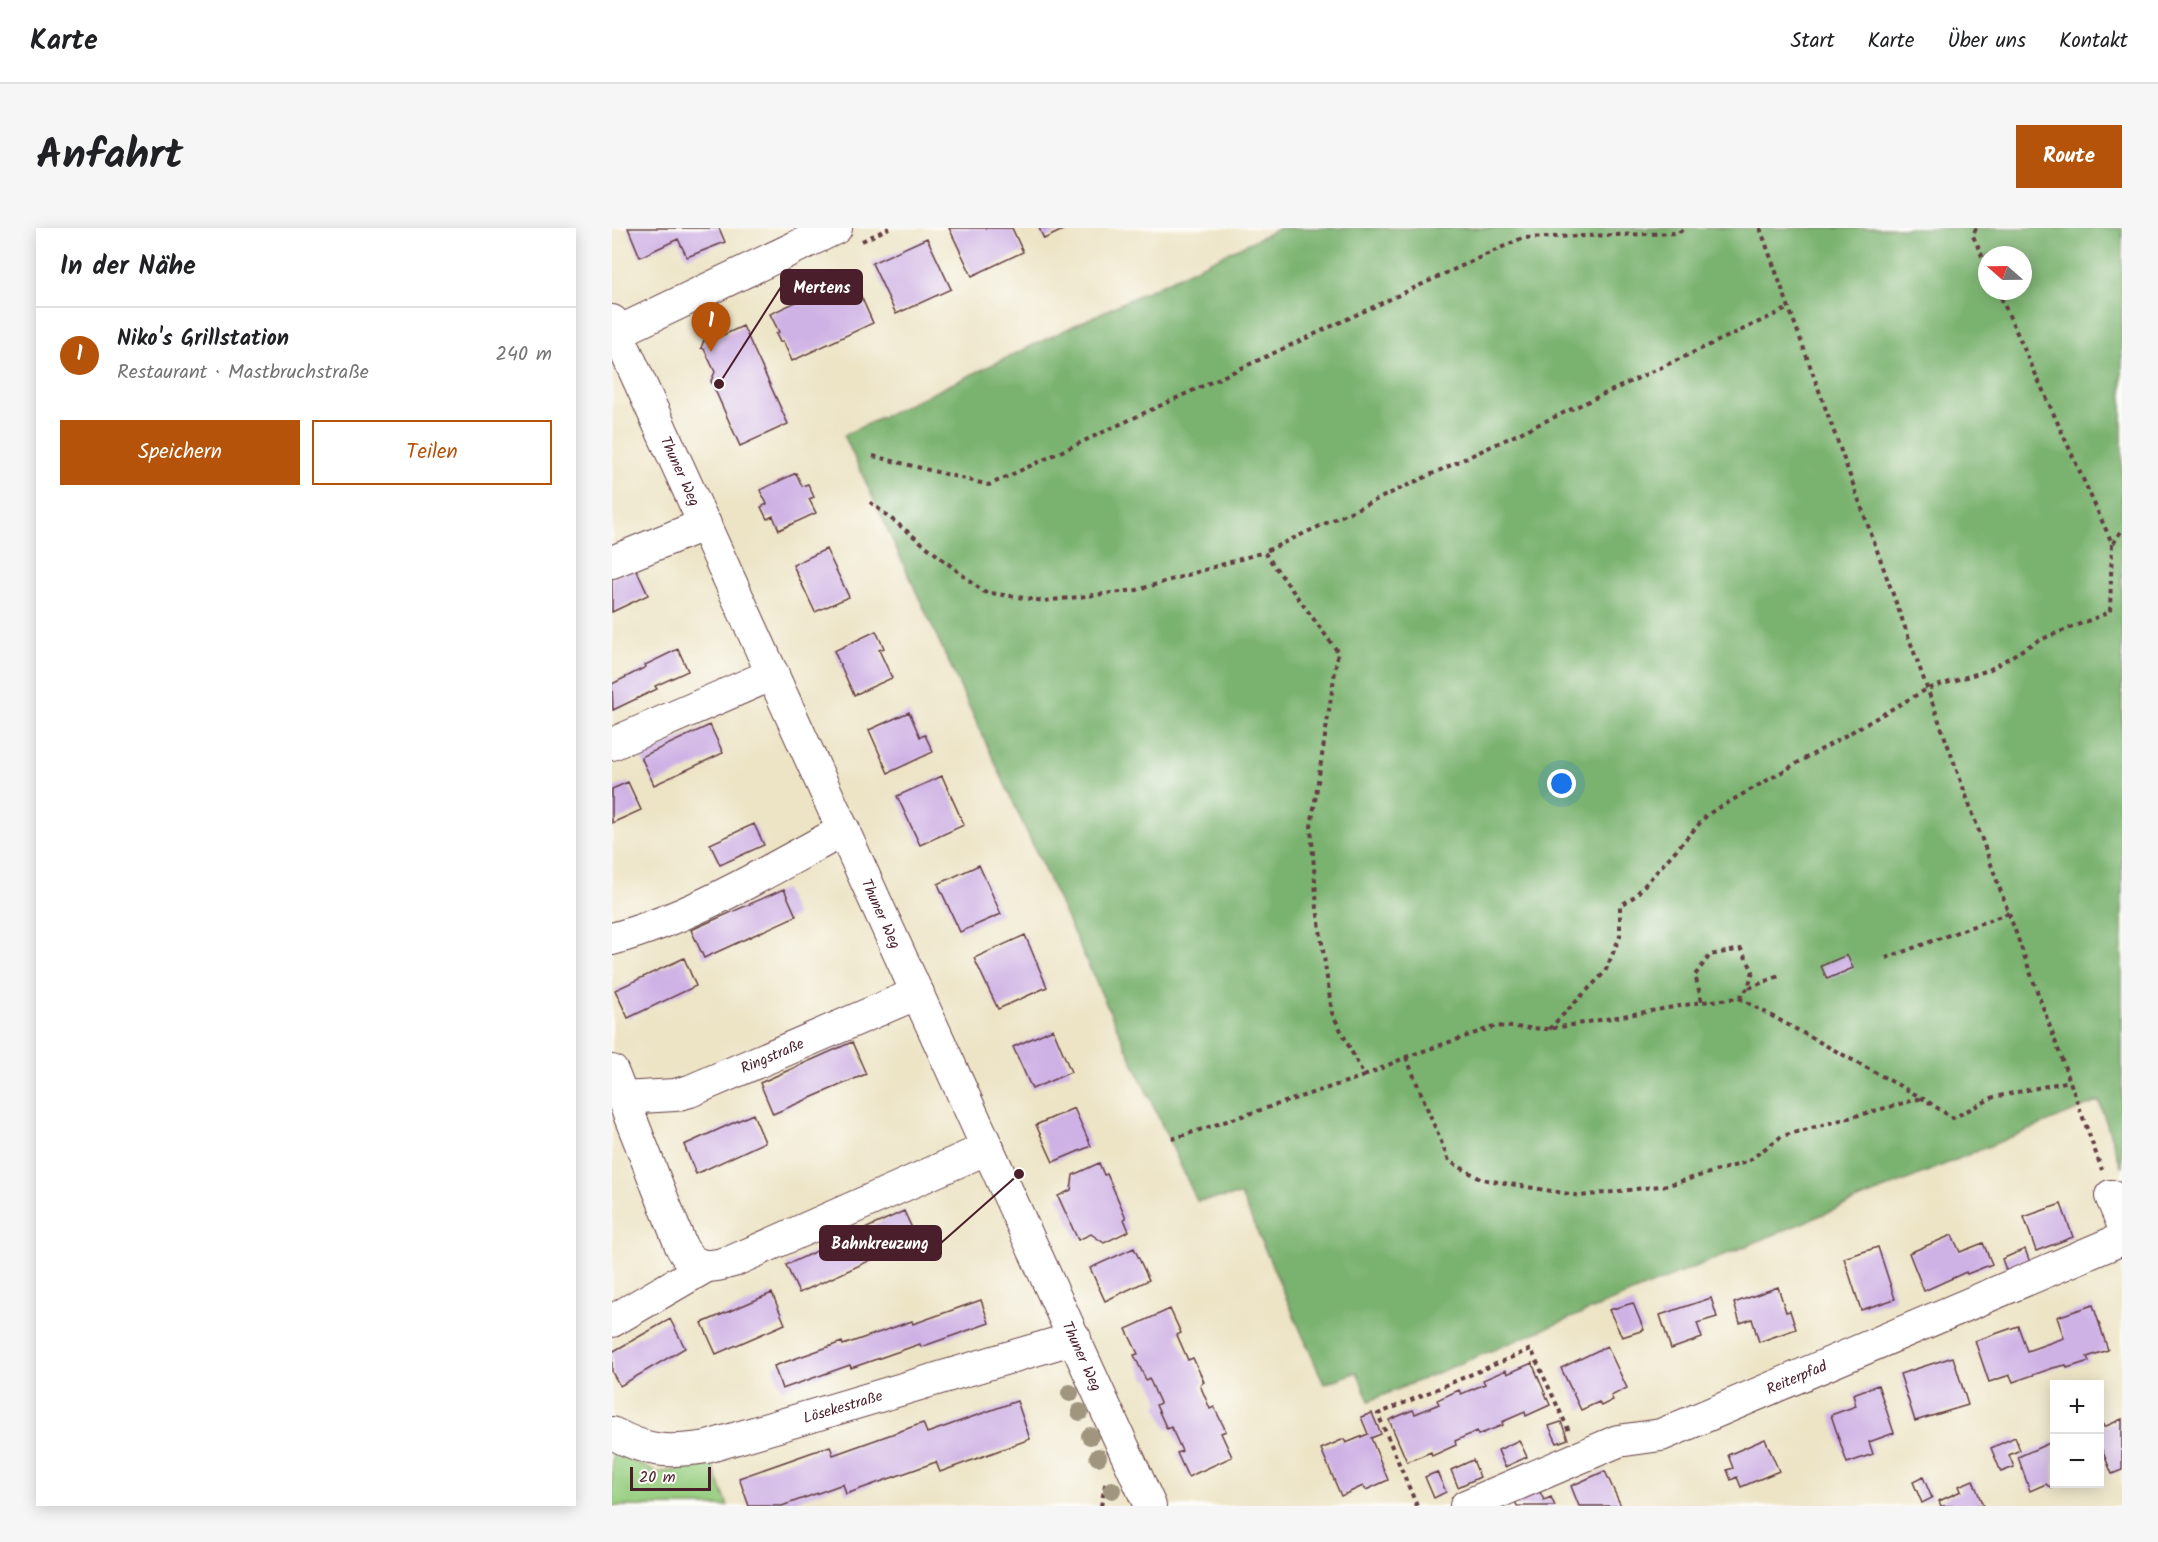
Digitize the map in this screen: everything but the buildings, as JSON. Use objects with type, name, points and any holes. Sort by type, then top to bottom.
[{"type":"street","points":[[614,329],[836,228]]},
{"type":"street","name":"Thuner Weg","points":[[614,329],[705,524],[1150,1506]]},
{"type":"street","points":[[612,562],[705,524]]},
{"type":"street","points":[[612,744],[773,674]]},
{"type":"street","points":[[612,939],[658,924],[739,887],[844,830]]},
{"type":"street","name":"Ringstraße","points":[[616,1086],[675,1095],[690,1091],[918,993]]},
{"type":"street","name":"Ringstraße","points":[[616,1086],[685,1255],[694,1263],[705,1267]]},
{"type":"street","points":[[612,1321],[705,1267],[733,1261],[988,1148]]},
{"type":"street","name":"Reiterpfad","points":[[1466,1506],[1618,1441],[1661,1435],[2122,1239]]},
{"type":"street","name":"Lösekestraße","points":[[612,1432],[627,1441],[651,1449],[675,1452],[707,1447],[1075,1338]]},
{"type":"path","points":[[873,456],[989,485],[1522,237],[1678,233],[1685,228]]},
{"type":"path","points":[[1760,228],[2116,1209]]},
{"type":"path","points":[[1976,228],[1973,236],[1978,247]]},
{"type":"path","points":[[1549,1029],[1605,972],[1620,936],[1620,906],[1635,896],[1708,814],[1927,689],[1989,670],[2037,641],[2110,612],[2112,543],[2002,300]]},
{"type":"path","points":[[870,502],[984,592],[1044,601],[1137,590],[1264,552],[1789,309]]},
{"type":"path","points":[[2112,543],[2122,530]]},
{"type":"path","points":[[1264,552],[1338,652],[1311,827],[1317,908],[1332,1013],[1364,1076]]},
{"type":"path","points":[[1886,958],[2009,913]]},
{"type":"path","points":[[1702,1002],[1695,975],[1710,955],[1741,949],[1754,971],[1748,988],[1739,998]]},
{"type":"path","points":[[1748,988],[1779,976]]},
{"type":"path","points":[[1172,1139],[1364,1076],[1406,1057],[1496,1026],[1549,1029],[1702,1002],[1739,998],[1922,1098],[1953,1118],[1994,1097],[2070,1081]]},
{"type":"path","points":[[1406,1057],[1449,1161],[1481,1179],[1581,1196],[1668,1185],[1748,1162],[1782,1136],[1922,1098]]},
{"type":"path","points":[[1417,1506],[1378,1414],[1531,1349],[1581,1457]]},
{"type":"green space","points":[[1280,228],[2122,228],[2122,1169],[2099,1101],[1369,1401],[1357,1372],[1324,1384],[1241,1195],[1197,1201],[844,435]]},
{"type":"green space","points":[[612,1450],[657,1473],[712,1465],[728,1506],[612,1506]]},
{"type":"place","name":"Niko's Grillstation","points":[[711,352]]},
{"type":"place","name":"Mertens","points":[[719,384]]},
{"type":"place","name":"Bahnkreuzung","points":[[1019,1174]]}]
